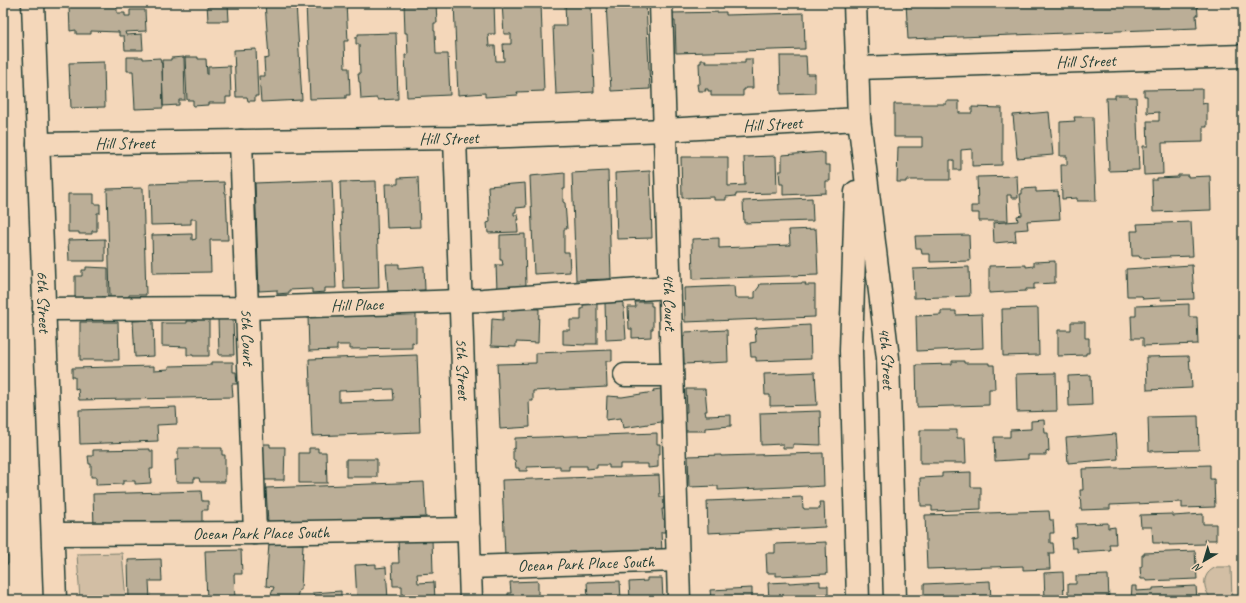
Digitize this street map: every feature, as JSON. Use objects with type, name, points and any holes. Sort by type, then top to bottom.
[{"type":"street","name":"6th Street","points":[[32,3],[53,534],[54,598]]},
{"type":"street","name":"4th Court","points":[[661,3],[679,600]]},
{"type":"street","name":"4th Street","points":[[855,3],[859,119],[852,351],[858,600]]},
{"type":"street","name":"Hill Street","points":[[857,68],[1243,56]]},
{"type":"street","name":"Hill Street","points":[[38,144],[455,138],[665,130],[859,119]]},
{"type":"street","name":"4th Street","points":[[859,119],[888,358],[895,600]]},
{"type":"street","name":"5th Street","points":[[455,138],[471,600]]},
{"type":"street","name":"5th Court","points":[[241,141],[255,533]]},
{"type":"street","name":"Hill Place","points":[[44,309],[246,308],[491,300],[669,287]]},
{"type":"street","points":[[625,375],[672,375]]},
{"type":"street","name":"Ocean Park Place South","points":[[53,534],[255,533],[469,529]]},
{"type":"street","name":"Ocean Park Place South","points":[[470,567],[677,560]]},
{"type":"shaded area","points":[[122,553],[126,600],[80,600],[77,554]]},
{"type":"shaded area","points":[[1217,567],[1231,567],[1232,600],[1212,600],[1206,591],[1206,577],[1208,573]]},
{"type":"building","points":[[207,3],[228,3],[229,21],[208,21]]},
{"type":"building","points":[[265,3],[296,3],[302,100],[261,102],[259,76],[265,76],[264,59],[269,58]]},
{"type":"building","points":[[306,3],[346,3],[348,41],[344,41],[345,68],[349,68],[350,95],[346,95],[346,98],[310,99]]},
{"type":"building","points":[[404,3],[436,3],[437,23],[434,23],[434,31],[436,54],[448,54],[450,95],[407,97],[405,55],[408,55],[407,33],[405,33]]},
{"type":"building","points":[[454,3],[494,3],[495,34],[488,34],[489,46],[495,46],[496,61],[504,61],[503,44],[511,44],[511,34],[504,34],[502,3],[541,3],[544,91],[517,92],[518,95],[485,97],[485,93],[458,95]]},
{"type":"building","points":[[561,3],[591,3],[594,92],[556,94],[553,26],[566,26],[565,4]]},
{"type":"building","points":[[606,3],[646,3],[650,89],[611,91]]},
{"type":"building","points":[[674,3],[725,3],[725,4],[674,5]]},
{"type":"building","points":[[906,3],[934,3],[934,7],[986,6],[986,3],[1197,3],[1198,15],[1196,15],[1197,28],[908,39]]},
{"type":"building","points":[[117,4],[117,13],[125,13],[125,16],[130,16],[130,10],[145,10],[146,31],[125,32],[126,35],[142,34],[143,50],[125,50],[124,36],[119,36],[119,32],[91,31],[91,34],[76,34],[76,30],[70,31],[69,5]]},
{"type":"building","points":[[726,12],[726,15],[804,13],[805,49],[676,53],[675,21],[672,21],[672,13]]},
{"type":"building","points":[[396,33],[398,99],[361,99],[358,74],[360,74],[359,44],[356,44],[356,37],[358,37],[358,34]]},
{"type":"building","points":[[256,49],[258,96],[255,96],[255,101],[248,101],[247,97],[236,97],[234,50]]},
{"type":"building","points":[[780,56],[806,56],[807,74],[815,74],[815,93],[781,94]]},
{"type":"building","points":[[127,57],[143,57],[143,59],[160,58],[162,63],[163,108],[135,109],[133,71],[127,71]]},
{"type":"building","points":[[184,57],[185,100],[179,100],[179,105],[163,106],[162,60],[171,60],[171,58]]},
{"type":"building","points":[[185,57],[198,57],[198,59],[206,59],[207,74],[208,67],[230,66],[231,97],[226,97],[226,103],[208,103],[208,105],[193,106],[193,100],[187,100]]},
{"type":"building","points":[[745,59],[752,59],[753,88],[745,88],[745,90],[743,90],[743,96],[711,96],[711,91],[708,91],[708,89],[705,89],[706,91],[698,91],[697,84],[700,84],[699,63],[701,63],[701,60],[706,60],[705,63],[745,63]]},
{"type":"building","points":[[104,62],[105,107],[71,108],[69,63]]},
{"type":"building","points":[[1202,89],[1202,104],[1207,103],[1207,127],[1203,127],[1203,142],[1162,143],[1163,174],[1144,175],[1143,146],[1148,146],[1147,121],[1159,121],[1159,112],[1147,113],[1147,96],[1144,96],[1144,90]]},
{"type":"building","points":[[1115,95],[1128,95],[1129,97],[1136,97],[1139,170],[1109,171],[1106,98],[1115,98]]},
{"type":"building","points":[[946,101],[959,101],[959,113],[972,113],[972,107],[1002,108],[1002,165],[972,166],[972,149],[961,150],[961,170],[954,170],[954,160],[950,160],[950,180],[906,180],[906,182],[897,182],[898,147],[922,147],[922,137],[894,137],[894,104],[946,104]]},
{"type":"building","points":[[1049,112],[1053,155],[1017,158],[1013,115]]},
{"type":"building","points":[[1074,117],[1093,117],[1096,201],[1077,201],[1077,198],[1062,199],[1061,165],[1067,165],[1067,156],[1060,156],[1060,122],[1075,121]]},
{"type":"building","points":[[825,153],[825,165],[830,165],[830,181],[826,181],[826,193],[783,195],[783,184],[780,184],[779,171],[782,171],[782,155]]},
{"type":"building","points":[[776,156],[777,193],[736,194],[736,196],[726,197],[726,200],[714,200],[714,197],[682,198],[681,157],[728,157],[728,186],[745,185],[744,157]]},
{"type":"building","points":[[608,171],[611,279],[576,280],[572,173]]},
{"type":"building","points":[[650,171],[652,238],[617,239],[615,173]]},
{"type":"building","points":[[565,173],[563,202],[565,203],[567,229],[564,229],[564,252],[569,252],[570,272],[534,274],[530,176]]},
{"type":"building","points":[[1178,175],[1188,175],[1188,177],[1210,176],[1211,210],[1153,212],[1152,180],[1157,180],[1157,178],[1178,177]]},
{"type":"building","points":[[1017,176],[1018,198],[1011,198],[1011,195],[1007,195],[1008,221],[979,221],[979,213],[971,213],[971,206],[978,206],[977,177]]},
{"type":"building","points":[[418,177],[420,227],[387,228],[385,184],[398,184],[398,178]]},
{"type":"building","points":[[332,180],[336,288],[325,288],[325,292],[312,293],[312,289],[289,290],[289,293],[277,294],[277,290],[259,291],[255,183]]},
{"type":"building","points":[[376,181],[379,288],[344,289],[340,182]]},
{"type":"building","points":[[224,182],[226,193],[228,240],[210,240],[211,272],[153,273],[152,235],[192,234],[192,240],[196,239],[196,219],[191,219],[191,224],[151,225],[150,184]]},
{"type":"building","points":[[525,183],[526,207],[516,208],[516,212],[514,212],[514,215],[518,215],[519,220],[517,220],[518,232],[488,233],[487,223],[490,222],[488,186]]},
{"type":"building","points":[[143,188],[146,295],[129,295],[129,297],[110,298],[107,189]]},
{"type":"building","points":[[1036,188],[1036,192],[1058,191],[1060,219],[1027,221],[1028,229],[1015,230],[1016,241],[994,243],[993,223],[1018,221],[1017,216],[1022,215],[1020,194],[1022,194],[1022,189]]},
{"type":"building","points":[[68,194],[94,194],[94,204],[100,204],[100,213],[97,213],[97,231],[92,231],[92,234],[68,232]]},
{"type":"building","points":[[812,198],[813,221],[744,223],[743,201]]},
{"type":"building","points":[[1191,222],[1193,256],[1140,258],[1139,256],[1132,256],[1131,231],[1138,231],[1137,224]]},
{"type":"building","points":[[816,229],[818,275],[693,279],[692,239],[719,238],[719,248],[790,245],[789,230]]},
{"type":"building","points":[[525,234],[526,289],[497,290],[496,265],[503,265],[502,260],[500,260],[500,235]]},
{"type":"building","points":[[969,235],[970,261],[930,262],[930,254],[922,254],[921,248],[916,248],[915,236]]},
{"type":"building","points":[[105,239],[105,261],[69,261],[68,240]]},
{"type":"building","points":[[1055,261],[1055,283],[1034,284],[1034,289],[1026,289],[1026,291],[989,293],[989,266],[1026,265],[1026,267],[1034,266],[1034,262]]},
{"type":"building","points":[[386,264],[399,264],[399,268],[424,266],[425,290],[388,291]]},
{"type":"building","points":[[1192,265],[1194,299],[1161,300],[1161,298],[1143,299],[1142,296],[1127,296],[1126,269]]},
{"type":"building","points":[[86,267],[108,268],[108,297],[102,297],[102,299],[75,299],[75,276],[82,276],[82,270],[86,270]]},
{"type":"building","points":[[969,267],[970,296],[914,298],[913,269]]},
{"type":"building","points":[[806,283],[805,285],[815,285],[815,317],[685,322],[684,288],[734,286],[735,298],[755,298],[755,292],[760,284]]},
{"type":"building","points":[[623,302],[626,339],[606,340],[605,303]]},
{"type":"building","points":[[635,302],[651,302],[651,306],[653,306],[653,329],[651,329],[651,337],[632,338],[632,329],[629,329],[628,307],[636,307]]},
{"type":"building","points":[[583,303],[597,303],[597,344],[563,344],[563,330],[570,330],[570,320],[581,320],[581,309],[583,309]]},
{"type":"building","points":[[1189,304],[1189,317],[1197,317],[1198,344],[1143,346],[1143,338],[1132,338],[1131,316],[1136,316],[1136,306]]},
{"type":"building","points":[[503,308],[539,309],[538,343],[516,342],[516,347],[491,346],[492,319],[503,320]]},
{"type":"building","points":[[1038,308],[1039,355],[1003,356],[1002,309]]},
{"type":"building","points":[[941,311],[956,311],[956,315],[982,314],[983,348],[917,351],[916,316],[941,315]]},
{"type":"building","points":[[416,314],[416,343],[412,342],[412,348],[350,349],[350,345],[337,345],[337,350],[309,351],[308,316]]},
{"type":"building","points":[[233,317],[234,355],[219,355],[218,318]]},
{"type":"building","points":[[194,319],[209,319],[209,356],[187,355],[187,347],[162,346],[162,323],[187,323],[187,321],[194,321]]},
{"type":"building","points":[[153,320],[154,356],[135,357],[133,321]]},
{"type":"building","points":[[80,322],[118,322],[119,360],[80,360]]},
{"type":"building","points":[[1071,322],[1085,322],[1085,338],[1089,338],[1089,353],[1086,353],[1086,355],[1058,356],[1058,330],[1071,330]]},
{"type":"building","points":[[810,325],[811,359],[756,361],[756,357],[751,357],[750,343],[756,342],[755,328]]},
{"type":"building","points":[[727,330],[728,362],[684,364],[683,336],[685,336],[685,332]]},
{"type":"building","points":[[612,350],[612,361],[606,361],[607,387],[533,391],[533,401],[529,401],[530,427],[500,429],[497,364],[536,363],[536,353]]},
{"type":"building","points":[[417,355],[420,432],[312,436],[309,359]],"holes":[[[393,389],[394,400],[339,402],[339,391]]]},
{"type":"building","points":[[1189,356],[1192,388],[1147,390],[1146,357]]},
{"type":"building","points":[[952,361],[964,361],[964,363],[989,363],[989,365],[994,365],[995,389],[989,389],[989,405],[917,407],[916,365],[952,364]]},
{"type":"building","points":[[211,362],[233,362],[233,372],[236,372],[237,384],[232,384],[233,397],[79,400],[78,388],[75,389],[75,377],[72,377],[72,368],[154,366],[154,370],[169,369],[169,366],[211,365]]},
{"type":"building","points":[[815,372],[817,405],[770,406],[770,395],[765,395],[764,374]]},
{"type":"building","points":[[1056,373],[1057,411],[1017,412],[1016,374]]},
{"type":"building","points":[[1091,375],[1092,405],[1069,406],[1068,376]]},
{"type":"building","points":[[661,389],[661,422],[623,428],[621,418],[606,420],[607,396],[622,397],[654,392],[653,390]]},
{"type":"building","points":[[686,389],[705,389],[706,416],[731,415],[731,426],[705,428],[705,431],[684,431],[683,415],[685,415],[684,412],[687,412]]},
{"type":"building","points":[[176,407],[177,424],[157,425],[158,441],[80,444],[79,410]]},
{"type":"building","points":[[820,411],[821,445],[793,444],[793,448],[783,448],[783,444],[761,445],[760,413]]},
{"type":"building","points":[[1198,416],[1199,450],[1149,451],[1148,417]]},
{"type":"building","points":[[1044,420],[1045,433],[1048,433],[1049,451],[1046,452],[1046,455],[1028,455],[1028,459],[995,461],[994,437],[1010,437],[1010,430],[1031,429],[1031,421]]},
{"type":"building","points":[[920,430],[957,430],[957,438],[965,438],[966,463],[920,463]]},
{"type":"building","points":[[657,433],[657,444],[660,444],[658,467],[648,468],[648,464],[620,464],[620,468],[609,468],[609,465],[597,465],[597,468],[587,469],[587,466],[569,466],[569,470],[560,470],[560,466],[527,467],[527,471],[519,471],[519,468],[516,468],[515,460],[513,460],[515,438]]},
{"type":"building","points":[[1116,434],[1118,459],[1068,463],[1066,438]]},
{"type":"building","points":[[261,444],[270,444],[270,447],[285,447],[284,480],[261,480]]},
{"type":"building","points":[[178,448],[222,448],[222,455],[225,455],[225,482],[200,482],[199,478],[194,478],[194,482],[176,482],[175,460],[178,460]]},
{"type":"building","points":[[309,448],[318,448],[318,452],[326,452],[327,483],[299,483],[299,453],[309,453]]},
{"type":"building","points":[[150,449],[150,451],[153,451],[153,469],[150,469],[151,483],[135,484],[135,481],[123,481],[123,484],[96,485],[96,477],[91,477],[91,464],[89,464],[88,456],[93,456],[93,450]]},
{"type":"building","points":[[823,453],[824,486],[718,490],[718,486],[689,487],[688,456]]},
{"type":"building","points":[[346,459],[377,459],[377,477],[346,477]]},
{"type":"building","points":[[1210,465],[1210,479],[1214,479],[1215,507],[1182,508],[1182,502],[1110,505],[1110,509],[1081,510],[1080,490],[1083,490],[1082,469]]},
{"type":"building","points":[[971,472],[971,487],[981,487],[981,509],[932,511],[932,506],[921,506],[920,478],[942,477],[942,473]]},
{"type":"building","points":[[659,475],[660,497],[664,497],[664,509],[662,509],[663,519],[665,520],[665,532],[661,532],[662,552],[505,557],[502,480]]},
{"type":"building","points":[[424,482],[426,517],[268,523],[266,488]]},
{"type":"building","points":[[201,491],[202,501],[208,501],[208,510],[202,510],[202,523],[94,528],[93,494]]},
{"type":"building","points":[[802,497],[804,509],[820,509],[819,502],[824,502],[825,527],[708,533],[707,501]]},
{"type":"building","points":[[1049,511],[1050,520],[1053,520],[1054,533],[1050,533],[1050,543],[1053,543],[1054,553],[1049,553],[1050,569],[1023,570],[1023,566],[927,569],[925,515]]},
{"type":"building","points":[[1173,514],[1173,516],[1203,514],[1203,524],[1216,524],[1216,540],[1204,540],[1205,544],[1169,545],[1162,544],[1163,543],[1153,543],[1152,527],[1141,527],[1140,515]]},
{"type":"building","points":[[1108,523],[1108,528],[1115,527],[1116,544],[1109,544],[1110,550],[1077,552],[1077,548],[1072,548],[1071,538],[1077,537],[1076,524]]},
{"type":"building","points":[[432,539],[433,573],[417,574],[418,583],[434,582],[435,600],[402,600],[402,586],[393,586],[392,563],[399,563],[398,540]]},
{"type":"building","points":[[3,542],[5,556],[8,556],[8,564],[5,564],[5,570],[3,570]]},
{"type":"building","points":[[826,542],[827,574],[776,576],[776,573],[767,573],[766,553],[775,553],[775,544]]},
{"type":"building","points":[[269,543],[303,544],[301,590],[299,590],[296,600],[269,600],[274,587],[266,586]]},
{"type":"building","points":[[241,550],[242,574],[234,574],[235,600],[207,600],[205,551]]},
{"type":"building","points":[[1195,551],[1197,579],[1146,581],[1146,579],[1141,579],[1140,567],[1142,566],[1142,555],[1144,555],[1144,553]]},
{"type":"building","points":[[161,559],[162,581],[149,581],[150,600],[129,600],[128,560]]},
{"type":"building","points":[[376,564],[376,568],[386,567],[388,600],[357,600],[355,565]]},
{"type":"building","points":[[1063,572],[1064,600],[1045,600],[1044,573]]},
{"type":"building","points":[[1108,575],[1109,600],[1068,600],[1068,584],[1076,584],[1076,576]]},
{"type":"building","points":[[647,578],[662,578],[663,600],[630,600],[629,582],[647,581]]},
{"type":"building","points":[[538,581],[538,597],[563,597],[563,600],[508,600],[508,593],[511,593],[510,582]]},
{"type":"building","points":[[620,581],[621,600],[588,600],[587,582]]},
{"type":"building","points":[[820,581],[820,586],[828,586],[828,600],[769,600],[768,583]]},
{"type":"building","points":[[990,581],[991,600],[924,600],[924,584]]},
{"type":"building","points":[[3,586],[5,587],[6,600],[3,600]]},
{"type":"building","points":[[1132,586],[1136,586],[1136,591],[1153,590],[1153,588],[1196,586],[1197,600],[1131,600]]},
{"type":"building","points":[[752,588],[752,600],[694,600],[711,599],[710,590]]},
{"type":"building","points":[[341,591],[341,600],[314,600],[313,593]]}]
